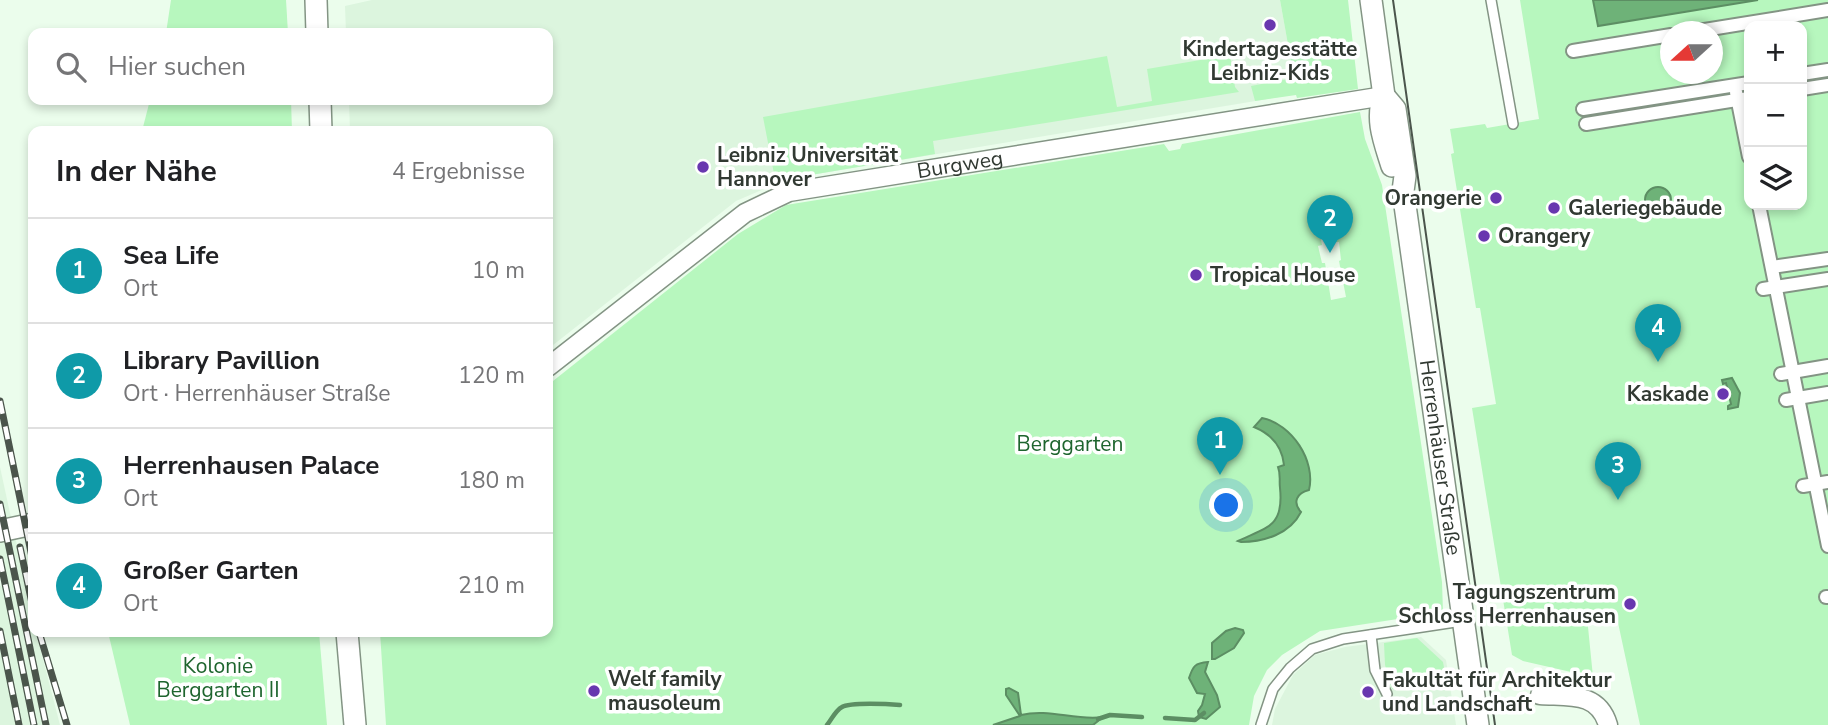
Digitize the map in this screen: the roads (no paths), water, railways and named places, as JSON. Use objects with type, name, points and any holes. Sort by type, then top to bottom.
[{"type":"street","points":[[316,0],[317,28]]},
{"type":"street","name":"Herrenhäuser Straße","points":[[1371,0],[1384,96],[1379,108],[1381,126],[1396,178],[1403,191],[1478,725]]},
{"type":"street","points":[[1723,27],[1828,10]]},
{"type":"street","points":[[1573,51],[1660,37]]},
{"type":"street","points":[[1807,73],[1828,70]]},
{"type":"street","points":[[1583,109],[1744,84]]},
{"type":"street","points":[[1586,124],[1744,99],[1735,85]]},
{"type":"street","points":[[1807,88],[1828,85]]},
{"type":"street","name":"Burgweg","points":[[553,363],[744,213],[789,192],[1384,96]]},
{"type":"street","points":[[320,105],[321,126]]},
{"type":"street","points":[[1760,210],[1772,267],[1770,288],[1792,399],[1816,484],[1828,546]]},
{"type":"street","points":[[1772,267],[1828,259]]},
{"type":"street","points":[[1770,288],[1828,279]]},
{"type":"street","points":[[1787,373],[1828,366]]},
{"type":"street","points":[[1792,399],[1828,393]]},
{"type":"street","points":[[0,531],[28,525]]},
{"type":"street","points":[[347,637],[355,725]]},
{"type":"street","points":[[1540,695],[1586,698],[1598,707],[1608,725]]},
{"type":"lane","points":[[1491,0],[1513,124]]},
{"type":"lane","points":[[1261,725],[1273,689],[1290,668],[1312,649],[1343,639],[1463,621]]},
{"type":"lane","points":[[1371,635],[1375,670],[1387,694]]},
{"type":"waterway","points":[[827,725],[837,711],[846,705],[900,705]]},
{"type":"waterway","points":[[1165,718],[1195,720],[1204,713]]},
{"type":"waterway","points":[[1098,719],[1110,715],[1142,717]]},
{"type":"tram line","points":[[1393,0],[1495,725]]},
{"type":"railway","points":[[0,401],[28,538]]},
{"type":"railway","points":[[0,504],[46,725]]},
{"type":"railway","points":[[20,547],[28,585]]},
{"type":"railway","points":[[0,559],[34,725]]},
{"type":"railway","points":[[0,631],[19,725]]},
{"type":"railway","points":[[41,637],[67,725]]},
{"type":"place","name":"Kindertagesstätte Leibniz-Kids","points":[[1270,25]]},
{"type":"place","name":"Leibniz Universität Hannover","points":[[703,167]]},
{"type":"place","name":"Orangerie","points":[[1496,198]]},
{"type":"place","name":"Galeriegebäude","points":[[1554,208]]},
{"type":"place","name":"Orangery","points":[[1484,236]]},
{"type":"place","name":"Library Pavillion","points":[[1330,253]]},
{"type":"place","name":"Tropical House","points":[[1196,275]]},
{"type":"place","name":"Großer Garten","points":[[1658,362]]},
{"type":"place","name":"Kaskade","points":[[1723,394]]},
{"type":"place","name":"Sea Life","points":[[1220,475]]},
{"type":"place","name":"Herrenhausen Palace","points":[[1618,500]]},
{"type":"place","name":"Tagungszentrum Schloss Herrenhausen","points":[[1630,604]]},
{"type":"place","name":"Welf family mausoleum","points":[[594,691]]},
{"type":"place","name":"Fakultät für Architektur und Landschaft","points":[[1368,692]]},
{"type":"park label","name":"Berggarten","points":[[1070,444]]},
{"type":"park label","name":"Kolonie Berggarten II","points":[[218,678]]}]
